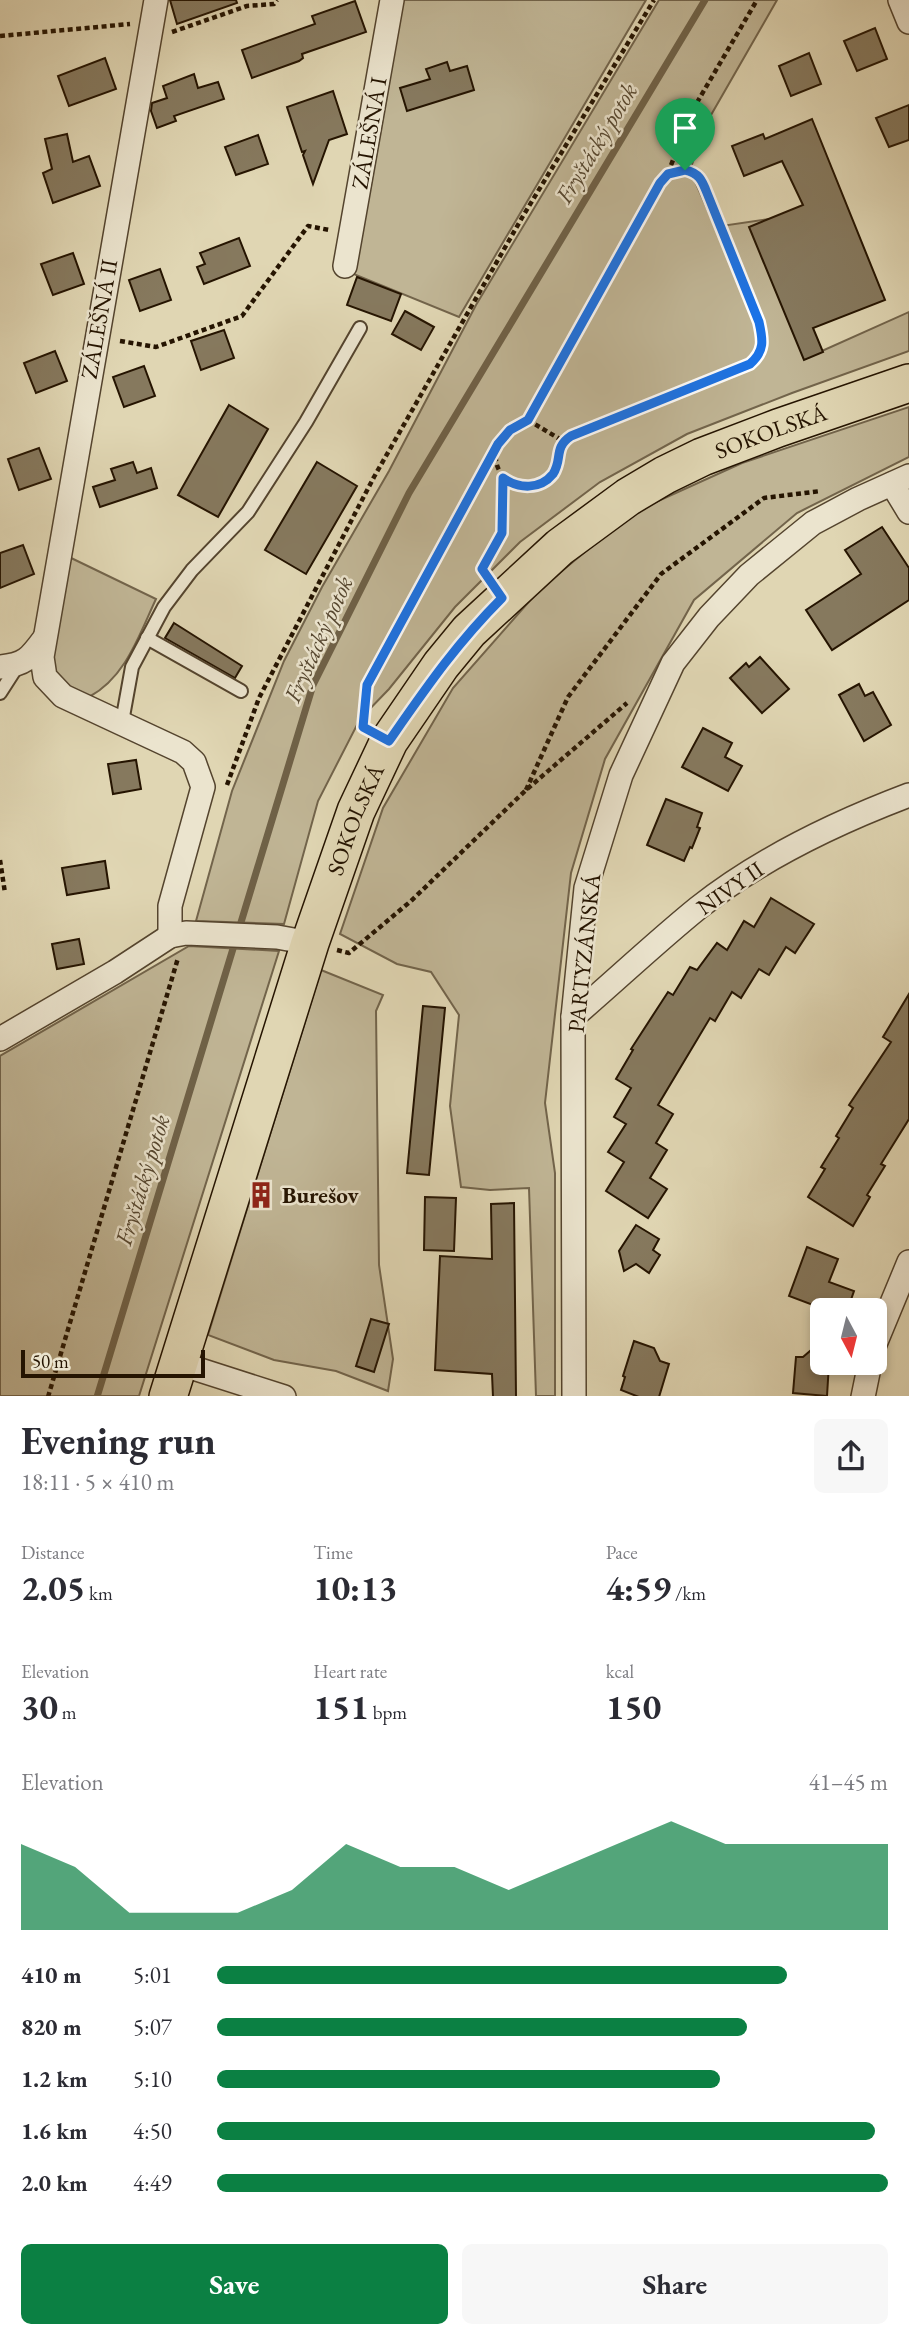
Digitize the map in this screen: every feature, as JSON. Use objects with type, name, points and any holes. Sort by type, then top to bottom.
[{"type":"main road","name":"SOKOLSKÁ","points":[[173,1380],[293,940],[389,741],[441,665],[469,631],[502,598],[560,547],[628,497],[702,457],[909,383]]},
{"type":"street","name":"ZÁLEŠNÁ I","points":[[345,266],[392,0]]},
{"type":"street","points":[[900,0],[909,22]]},
{"type":"street","name":"ZÁLEŠNÁ II","points":[[152,21],[44,639],[43,668],[52,687],[63,696],[183,752],[194,762],[203,787],[170,906],[183,934]]},
{"type":"street","points":[[901,480],[909,512]]},
{"type":"street","name":"PARTYZÁNSKÁ","points":[[574,1396],[573,1017],[586,887],[621,775],[673,663],[709,617],[748,575],[813,523],[901,480]]},
{"type":"street","points":[[9,666],[27,660],[44,639]]},
{"type":"street","name":"NIVY II","points":[[573,1017],[699,907],[776,855],[851,817],[909,795]]},
{"type":"street","points":[[0,1039],[183,934],[293,940]]},
{"type":"street","points":[[887,1315],[909,1262]]},
{"type":"street","points":[[863,1396],[867,1376]]},
{"type":"street","points":[[173,1380],[284,1396]]},
{"type":"lane","points":[[122,722],[132,667],[164,607],[192,569],[248,512],[306,422],[360,328]]},
{"type":"lane","points":[[147,638],[242,691]]},
{"type":"lane","points":[[0,693],[9,666]]},
{"type":"path","points":[[0,36],[152,21],[274,4],[277,0]]},
{"type":"path","points":[[224,791],[259,698],[374,477],[523,216],[654,0]]},
{"type":"path","points":[[389,741],[363,727],[367,685],[498,444],[510,430],[528,420],[660,183],[668,174],[691,111],[757,0]]},
{"type":"path","points":[[503,478],[514,485],[527,487],[541,483],[552,474],[563,441],[571,436],[750,364],[761,352],[763,343],[759,322],[700,177],[695,172],[685,170],[668,174]]},
{"type":"path","points":[[96,338],[156,347],[242,316],[308,226],[351,233]]},
{"type":"path","points":[[528,420],[563,441]]},
{"type":"path","points":[[498,444],[496,458],[503,478],[502,533],[482,569],[502,598]]},
{"type":"path","points":[[526,790],[568,698],[661,575],[765,498],[834,489],[858,499]]},
{"type":"path","points":[[293,940],[349,953],[411,901],[526,790],[631,700]]},
{"type":"path","points":[[0,860],[5,893]]},
{"type":"path","points":[[47,1396],[183,934]]},
{"type":"shaded area","points":[[399,0],[646,0],[459,317],[351,273]]},
{"type":"shaded area","points":[[659,0],[777,0],[707,122],[690,170],[715,227],[769,219],[804,359],[909,312],[909,351],[687,434],[600,482],[520,542],[455,607],[389,689],[360,719],[318,801],[284,924],[196,921],[232,791],[284,661],[322,587],[389,471],[476,305]]},
{"type":"shaded area","points":[[909,407],[909,457],[797,513],[694,600],[605,759],[571,873],[545,1103],[555,1173],[555,1396],[536,1396],[529,1188],[490,1190],[461,1187],[450,1106],[459,1015],[431,972],[397,964],[340,934],[383,808],[453,688],[541,588],[634,512],[742,463]]},
{"type":"shaded area","points":[[67,556],[156,599],[122,667],[102,689],[89,697],[57,681],[49,652]]},
{"type":"shaded area","points":[[189,946],[279,951],[139,1396],[0,1396],[0,1056]]},
{"type":"shaded area","points":[[321,970],[383,995],[376,1011],[379,1265],[393,1359],[388,1391],[336,1371],[274,1360],[208,1335]]},
{"type":"building","points":[[170,0],[236,0],[237,3],[177,24]]},
{"type":"building","points":[[355,1],[366,32],[302,54],[303,58],[299,61],[252,78],[242,50],[315,24],[312,16]]},
{"type":"building","points":[[875,28],[887,59],[857,71],[844,41]]},
{"type":"building","points":[[809,53],[821,84],[791,96],[779,66]]},
{"type":"building","points":[[105,58],[116,89],[69,106],[58,76]]},
{"type":"building","points":[[447,62],[450,71],[467,66],[474,90],[407,111],[400,88],[430,79],[426,69]]},
{"type":"building","points":[[194,74],[198,88],[218,82],[224,99],[174,116],[176,121],[157,128],[151,111],[152,103],[167,98],[163,86]]},
{"type":"building","points":[[333,91],[347,134],[329,140],[313,184],[303,155],[305,151],[302,152],[287,107]]},
{"type":"building","points":[[909,105],[909,140],[889,147],[876,118]]},
{"type":"building","points":[[812,119],[885,300],[813,328],[823,352],[804,360],[749,227],[803,205],[782,161],[744,176],[732,146],[763,134],[765,139]]},
{"type":"building","points":[[67,134],[73,162],[89,156],[100,186],[53,203],[43,173],[52,169],[45,139]]},
{"type":"building","points":[[258,135],[268,164],[236,175],[225,147]]},
{"type":"building","points":[[239,238],[250,266],[204,284],[197,267],[205,264],[200,253]]},
{"type":"building","points":[[73,253],[84,284],[53,295],[41,264]]},
{"type":"building","points":[[160,269],[171,300],[140,311],[129,280]]},
{"type":"building","points":[[357,277],[401,294],[391,321],[347,305]]},
{"type":"building","points":[[405,311],[434,327],[421,350],[392,334]]},
{"type":"building","points":[[224,330],[234,358],[201,370],[191,341]]},
{"type":"building","points":[[55,351],[67,381],[36,393],[24,363]]},
{"type":"building","points":[[144,366],[155,396],[124,407],[113,377]]},
{"type":"building","points":[[229,405],[268,429],[218,517],[178,495]]},
{"type":"building","points":[[39,448],[51,479],[19,490],[8,459]]},
{"type":"building","points":[[133,462],[137,473],[151,468],[157,488],[100,507],[93,487],[115,480],[111,469]]},
{"type":"building","points":[[317,462],[357,486],[306,574],[265,550]]},
{"type":"building","points":[[882,527],[909,568],[909,600],[832,650],[806,610],[861,574],[845,550]]},
{"type":"building","points":[[23,545],[34,574],[0,588],[0,553]]},
{"type":"building","points":[[174,623],[242,666],[235,678],[165,638]]},
{"type":"building","points":[[760,657],[789,689],[762,713],[730,678],[746,663],[749,667]]},
{"type":"building","points":[[859,684],[865,696],[873,692],[891,725],[864,741],[839,695]]},
{"type":"building","points":[[703,728],[732,743],[725,757],[742,766],[728,791],[682,767]]},
{"type":"building","points":[[136,760],[141,789],[113,794],[108,764]]},
{"type":"building","points":[[666,799],[702,813],[697,827],[700,828],[684,861],[647,845]]},
{"type":"building","points":[[105,861],[109,888],[67,895],[62,868]]},
{"type":"building","points":[[771,898],[814,924],[795,953],[786,947],[769,975],[759,969],[741,998],[732,992],[715,1021],[710,1018],[658,1105],[673,1114],[656,1143],[667,1150],[650,1178],[667,1189],[648,1218],[606,1191],[624,1162],[608,1152],[626,1124],[614,1117],[631,1088],[616,1079],[633,1050],[631,1049],[668,992],[673,995],[690,967],[697,970],[717,943],[727,950],[744,921],[754,927]]},
{"type":"building","points":[[79,939],[84,964],[57,969],[52,944]]},
{"type":"building","points":[[909,994],[909,1119],[881,1164],[885,1166],[867,1195],[870,1197],[853,1226],[808,1197],[825,1169],[821,1167],[839,1138],[836,1136],[853,1108],[849,1105],[891,1042],[883,1037]]},
{"type":"building","points":[[423,1006],[445,1008],[429,1175],[407,1173]]},
{"type":"building","points":[[425,1197],[456,1198],[454,1251],[424,1250]]},
{"type":"building","points":[[514,1203],[516,1396],[493,1396],[492,1374],[435,1370],[440,1256],[492,1259],[491,1204]]},
{"type":"building","points":[[636,1225],[659,1239],[653,1250],[660,1255],[649,1273],[636,1264],[624,1271],[619,1251]]},
{"type":"building","points":[[807,1247],[838,1259],[829,1282],[854,1291],[852,1298],[810,1298],[810,1304],[789,1296]]},
{"type":"building","points":[[371,1319],[389,1324],[374,1372],[356,1366]]},
{"type":"building","points":[[634,1341],[654,1348],[660,1361],[669,1364],[659,1396],[636,1396],[621,1390],[625,1377],[623,1376]]},
{"type":"building","points":[[810,1351],[810,1376],[828,1376],[827,1396],[793,1393],[796,1357],[803,1357]]},
{"type":"waterway","name":"Fryštácký potok","points":[[97,1396],[313,685],[409,493],[705,0]]},
{"type":"place","name":"Burešov","points":[[261,1195]]},
{"type":"route","points":[[685,170],[695,172],[700,177],[707,193],[759,322],[763,343],[761,352],[750,364],[571,436],[563,441],[552,474],[541,483],[527,487],[514,485],[503,478],[502,533],[482,569],[502,598],[469,631],[441,665],[389,741],[363,727],[367,685],[498,444],[510,430],[528,420],[660,183],[668,174],[685,170]]}]
